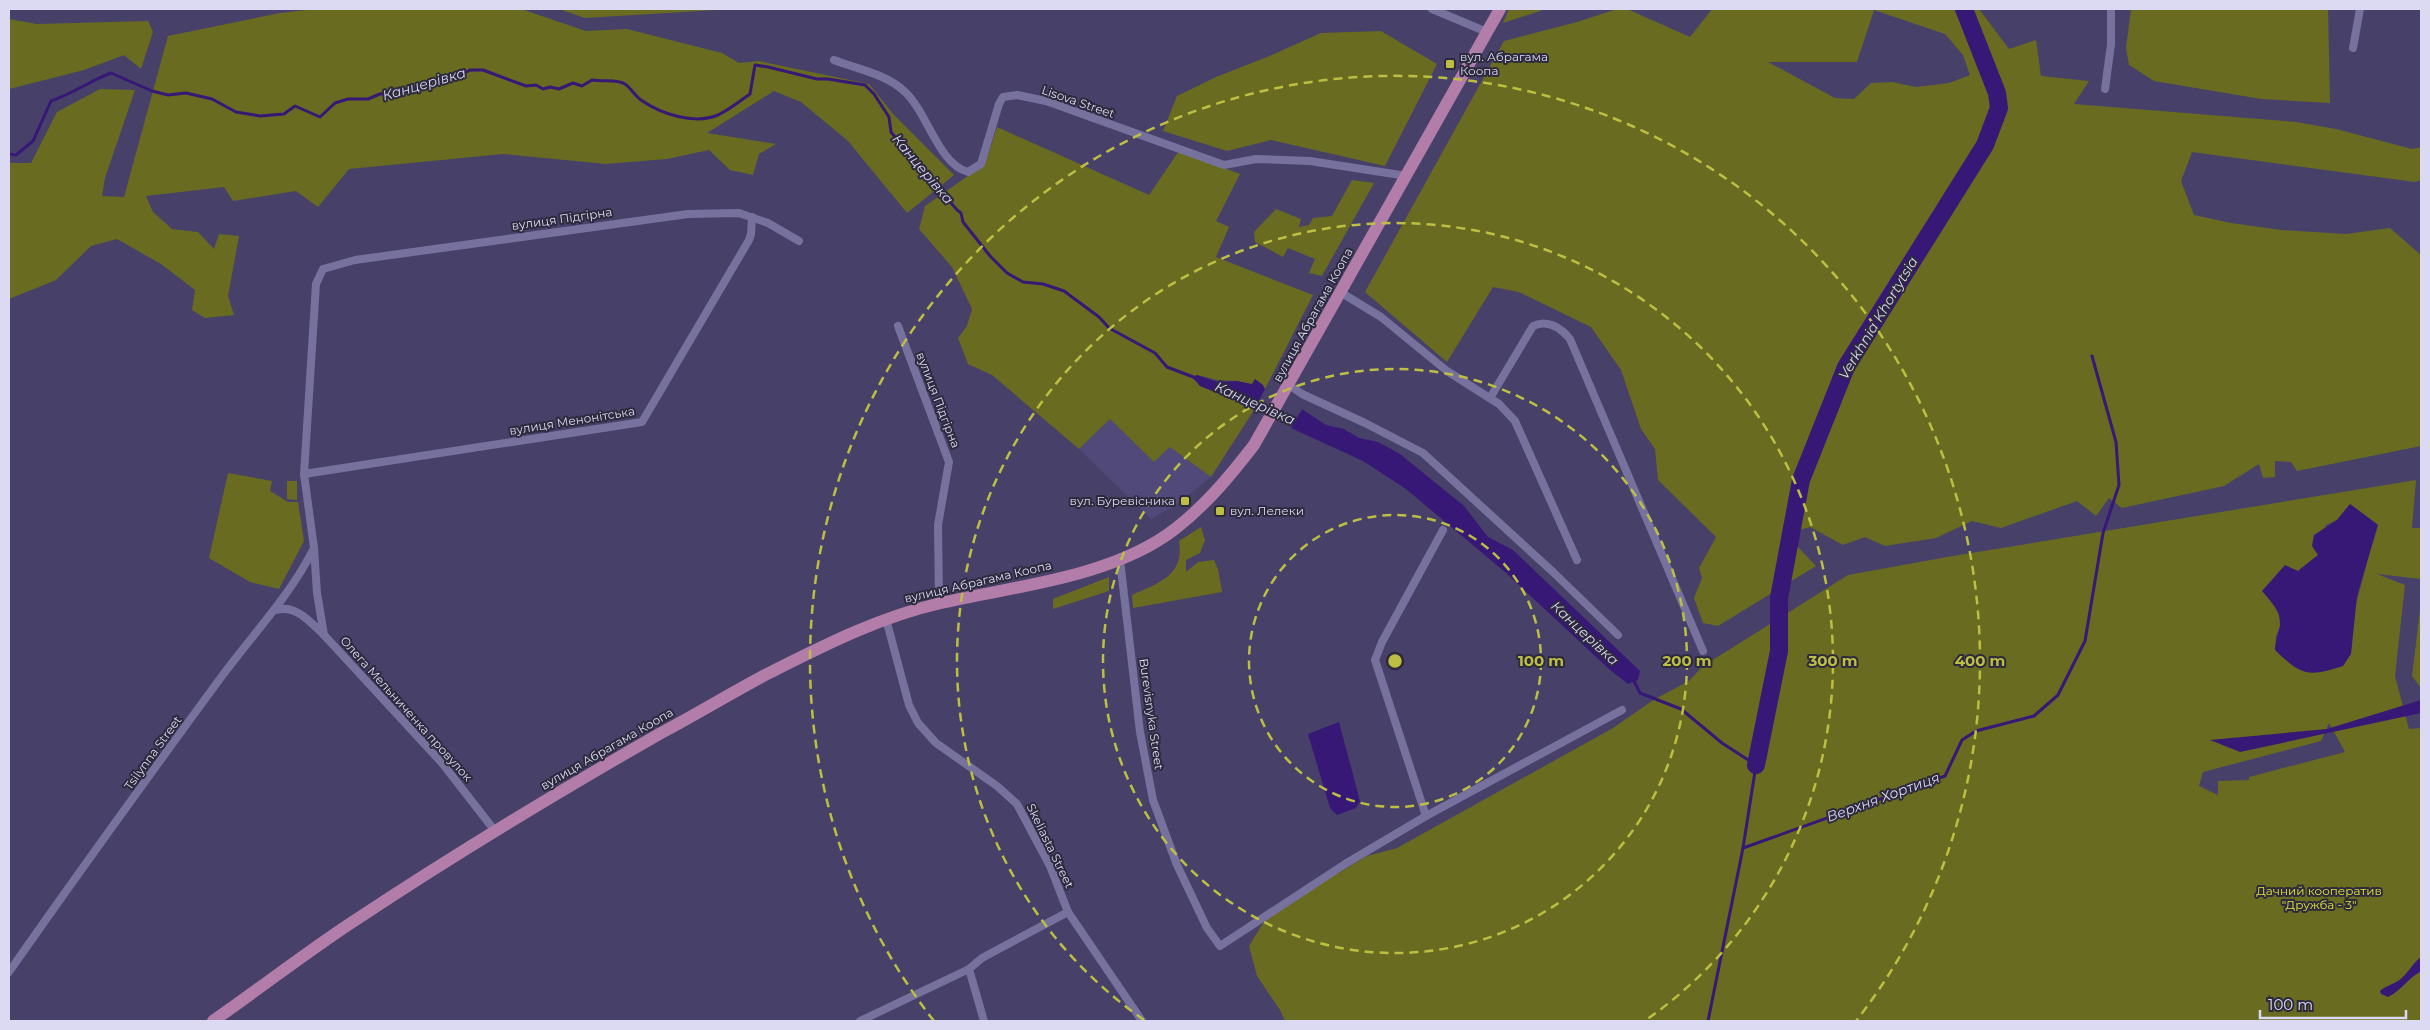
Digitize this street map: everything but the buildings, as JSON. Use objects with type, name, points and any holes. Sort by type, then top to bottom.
[{"type":"main road","name":"вулиця Абрагама Коопа","points":[[213,1021],[350,924],[495,830],[764,676],[832,642],[886,619],[939,603],[1002,592],[1120,560],[1175,529],[1214,494],[1254,445],[1500,9]]},
{"type":"street","points":[[1432,9],[1487,32]]},
{"type":"street","points":[[2105,89],[2111,44],[2111,9]]},
{"type":"street","points":[[2353,48],[2360,9]]},
{"type":"street","name":"Lisova Street","points":[[834,60],[893,81],[906,92],[952,165],[968,172],[981,164],[999,104],[1004,97],[1017,95],[1046,101],[1224,165],[1256,159],[1301,161],[1407,176]]},
{"type":"street","name":"вулиця Підгірна","points":[[323,269],[355,260],[670,215],[724,212],[752,217],[768,223],[799,241]]},
{"type":"street","name":"вулиця Менонітська","points":[[304,474],[642,422],[749,240],[752,234],[752,217]]},
{"type":"street","name":"Олега Мельниченка провулок","points":[[323,269],[316,284],[304,474],[314,548],[316,593],[324,635],[442,763],[495,830]]},
{"type":"street","points":[[1340,292],[1381,317],[1447,371],[1490,398],[1515,421],[1577,560]]},
{"type":"street","points":[[1490,398],[1533,326],[1544,323],[1557,326],[1570,339],[1703,650]]},
{"type":"street","name":"вулиця Підгірна","points":[[898,326],[949,462],[938,525],[939,603]]},
{"type":"street","points":[[1289,385],[1302,394],[1365,423],[1422,453],[1554,572],[1618,635]]},
{"type":"street","points":[[1443,530],[1382,642],[1375,660],[1426,816],[1622,710]]},
{"type":"street","name":"Tsilynna Street","points":[[9,972],[223,675],[265,619],[276,610],[314,548]]},
{"type":"street","name":"Burevisnyka Street","points":[[1120,560],[1140,732],[1154,800],[1177,865],[1207,928],[1220,946],[1345,864],[1426,816]]},
{"type":"street","points":[[276,610],[283,608],[298,613],[324,635]]},
{"type":"street","name":"Skeliasta Street","points":[[886,619],[909,705],[918,723],[936,743],[997,786],[1017,804],[1050,866],[1068,912],[1142,1021]]},
{"type":"street","points":[[860,1021],[969,969],[982,958],[1068,912]]},
{"type":"street","points":[[969,969],[984,1021]]},
{"type":"shaded area","points":[[1110,419],[1154,462],[1170,447],[1211,477],[1176,505],[1151,519],[1079,449]]},
{"type":"green space","points":[[315,9],[521,9],[586,31],[627,29],[722,53],[739,63],[759,61],[869,84],[894,115],[954,175],[907,213],[848,141],[801,102],[774,91],[707,133],[776,144],[759,154],[753,175],[730,170],[709,150],[667,159],[606,164],[503,154],[349,169],[318,207],[296,191],[233,201],[224,187],[146,196],[153,212],[172,229],[198,232],[214,249],[219,234],[239,236],[228,296],[234,315],[205,318],[192,310],[195,290],[161,264],[117,239],[91,246],[56,280],[9,299],[9,163],[31,163],[57,112],[100,89],[135,90],[105,178],[102,196],[124,197],[168,36],[280,13]]},
{"type":"green space","points":[[559,9],[732,9],[585,18]]},
{"type":"green space","points":[[1509,9],[1546,9],[1503,23]]},
{"type":"green space","points":[[1617,9],[1627,9],[1690,37],[1712,9],[1979,9],[2009,49],[2036,40],[2041,76],[2089,81],[2074,104],[2296,122],[2336,129],[2412,149],[2421,147],[2421,180],[2415,182],[2192,152],[2181,181],[2194,215],[2231,223],[2281,230],[2346,234],[2390,228],[2421,255],[2421,446],[2297,471],[2291,462],[2275,461],[2275,477],[2263,478],[2259,464],[2224,486],[2122,508],[2109,498],[2096,516],[2077,501],[2001,528],[1972,521],[1936,538],[1885,546],[1865,537],[1843,545],[1810,527],[1800,530],[1797,546],[1816,566],[1718,626],[1703,623],[1694,598],[1702,578],[1699,568],[1716,537],[1658,480],[1655,449],[1641,429],[1621,370],[1591,327],[1519,292],[1493,287],[1447,362],[1365,292],[1504,41],[1577,22]],"holes":[[[1874,10],[1945,34],[1963,55],[1970,75],[1949,83],[1916,87],[1892,82],[1871,83],[1854,99],[1835,98],[1768,62],[1857,62]]]},
{"type":"green space","points":[[2131,9],[2328,9],[2330,103],[2261,99],[2154,81],[2129,65],[2126,48]]},
{"type":"green space","points":[[9,19],[37,24],[148,21],[153,32],[141,69],[124,55],[84,70],[9,89]]},
{"type":"green space","points":[[1381,31],[1437,64],[1385,166],[1271,140],[1227,151],[1163,131],[1177,96],[1216,77],[1321,33]]},
{"type":"green space","points":[[997,127],[1149,195],[1179,151],[1240,174],[1216,221],[1229,227],[1216,257],[1313,295],[1265,389],[1237,381],[1217,380],[1197,375],[1200,386],[1239,401],[1254,410],[1211,477],[1170,447],[1154,462],[1110,419],[1079,449],[992,375],[968,364],[958,338],[967,326],[972,309],[952,267],[919,229],[925,206],[985,164]]},
{"type":"green space","points":[[1352,180],[1374,183],[1322,276],[1309,273],[1315,259],[1288,248],[1283,257],[1255,242],[1254,232],[1276,209],[1301,219],[1299,227],[1309,225],[1313,218],[1332,216]]},
{"type":"green space","points":[[228,473],[272,481],[270,491],[288,502],[298,502],[304,541],[279,589],[250,582],[209,558]]},
{"type":"green space","name":"Дачний кооператив \"Дружба - 3\"","points":[[2416,480],[2412,528],[2421,528],[2421,579],[2377,574],[2405,585],[2395,676],[2409,729],[2421,728],[2421,1021],[1285,1021],[1280,1010],[1257,976],[1249,946],[1268,915],[1367,856],[1397,848],[1613,728],[1655,699],[1689,681],[1703,666],[1848,575]],"holes":[[[2350,504],[2377,524],[2355,608],[2275,639],[2280,626],[2279,613],[2298,571],[2318,555],[2326,525],[2337,520]],[[2329,723],[2345,752],[2249,777],[2249,780],[2218,781],[2218,795],[2199,786],[2203,772],[2321,741]]]},
{"type":"green space","points":[[287,481],[297,481],[297,500],[287,499]]},
{"type":"green space","points":[[1201,527],[1205,540],[1200,553],[1186,560],[1186,572],[1198,562],[1214,560],[1218,569],[1222,592],[1133,608],[1132,595],[1167,577],[1178,563],[1180,553],[1179,541]]},
{"type":"green space","points":[[1109,577],[1109,591],[1053,609],[1053,599]]},
{"type":"green space","points":[[2421,601],[2421,688],[2412,676]]},
{"type":"water","points":[[1197,375],[1218,382],[1237,381],[1252,384],[1255,379],[1265,389],[1256,406],[1249,406],[1200,386],[1192,377]]},
{"type":"water","points":[[1302,409],[1326,425],[1344,429],[1359,438],[1378,442],[1400,454],[1464,506],[1488,537],[1513,550],[1640,671],[1638,680],[1628,684],[1609,669],[1505,572],[1406,489],[1363,461],[1291,428]]},
{"type":"water","points":[[2350,504],[2378,525],[2357,596],[2351,654],[2343,666],[2321,672],[2306,672],[2292,665],[2275,650],[2280,626],[2279,616],[2275,607],[2262,591],[2285,565],[2298,571],[2318,555],[2312,546],[2314,535],[2337,520]]},
{"type":"water","points":[[2421,700],[2421,713],[2240,752],[2210,740],[2327,729]]},
{"type":"water","points":[[1339,722],[1360,801],[1356,808],[1337,815],[1330,808],[1308,734]]},
{"type":"water","points":[[2421,957],[2420,972],[2388,997],[2381,994],[2380,991],[2401,979]]},
{"type":"waterway","name":"Verkhnia Khortytsia","points":[[1756,765],[1779,651],[1779,598],[1801,480],[1846,367],[1985,145],[1999,108],[1997,93],[1964,9]]},
{"type":"waterway","name":"Канцерівка","points":[[9,154],[16,155],[33,141],[51,101],[111,73],[152,91],[168,95],[186,93],[212,99],[236,112],[260,116],[284,114],[295,106],[320,117],[335,103],[348,99],[368,99],[380,94],[418,88],[425,82],[459,76],[470,70],[483,70],[526,86],[536,85],[543,89],[550,87],[559,89],[573,83],[582,86],[592,80],[622,82],[641,100],[658,110],[668,114],[699,119],[718,115],[750,94],[755,65],[817,79],[865,85],[874,94],[889,117],[891,132],[941,195],[947,198],[961,213],[963,222],[990,256],[1007,273],[1023,282],[1043,284],[1064,291],[1099,317],[1109,328],[1155,353],[1167,367],[1196,378]]},
{"type":"waterway","name":"Верхня Хортиця","points":[[1708,1021],[1743,848],[1945,776],[1962,740],[1976,731],[2034,716],[2058,695],[2085,641],[2103,533],[2119,485],[2116,442],[2092,356]]},
{"type":"waterway","name":"Канцерівка","points":[[1255,402],[1270,410]]},
{"type":"waterway","name":"Канцерівка","points":[[1275,412],[1296,423]]},
{"type":"waterway","name":"Канцерівка","points":[[1633,679],[1640,693],[1681,709],[1722,743],[1756,765],[1743,848]]},
{"type":"place","name":"вул. Абрагама Коопа","points":[[1450,64]]},
{"type":"place","name":"вул. Буревісника","points":[[1185,501]]},
{"type":"place","name":"вул. Лелеки","points":[[1220,511]]}]
